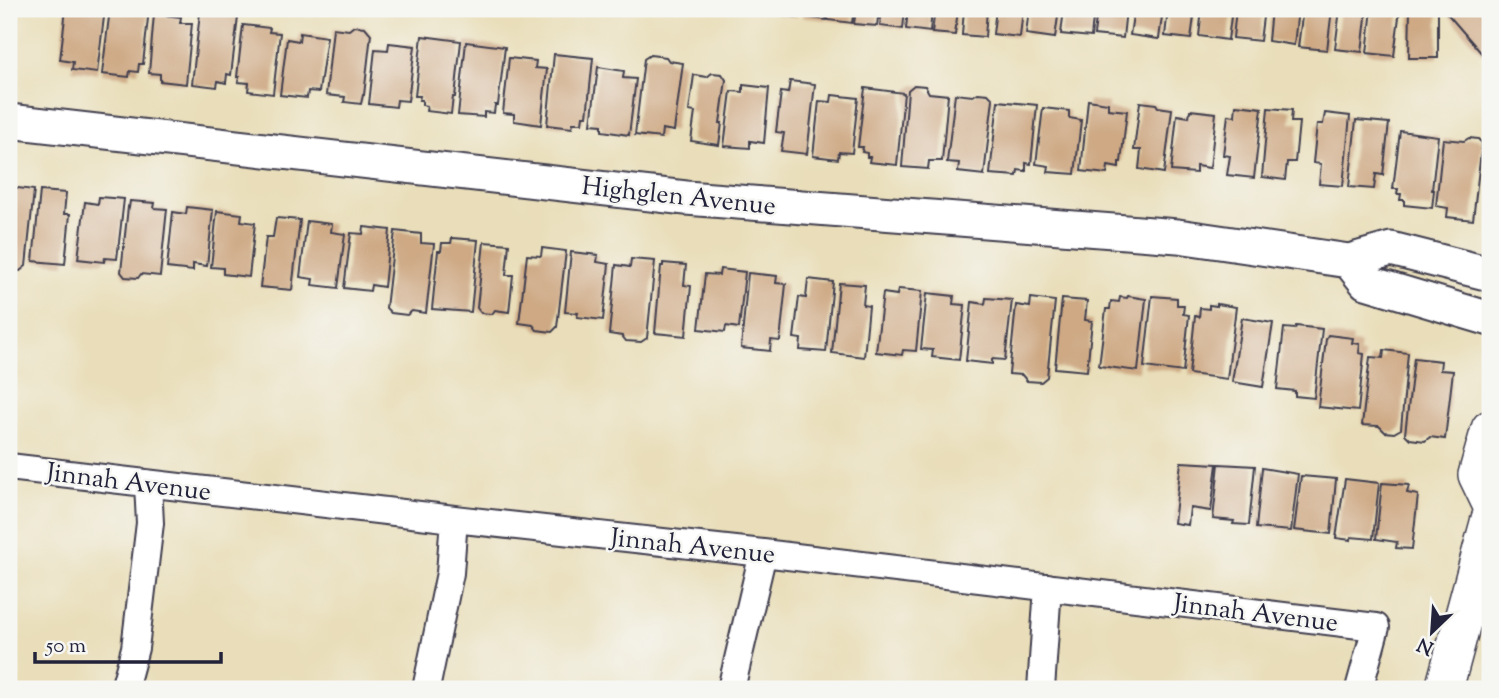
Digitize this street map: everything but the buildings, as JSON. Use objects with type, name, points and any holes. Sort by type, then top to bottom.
[{"type":"main road","points":[[1490,429],[1477,475],[1490,502]]},
{"type":"main road","points":[[1444,689],[1490,519]]},
{"type":"street","name":"Highglen Avenue","points":[[9,121],[686,198],[1178,236],[1349,261],[1391,249],[1490,274]]},
{"type":"street","points":[[1349,261],[1366,282],[1490,319]]},
{"type":"street","name":"Jinnah Avenue","points":[[9,467],[763,553],[1376,627],[1359,689]]},
{"type":"street","points":[[124,689],[135,648],[150,523],[148,484]]},
{"type":"street","points":[[426,689],[450,573],[454,519]]},
{"type":"street","points":[[731,689],[763,553]]},
{"type":"street","points":[[1041,689],[1048,587]]}]
